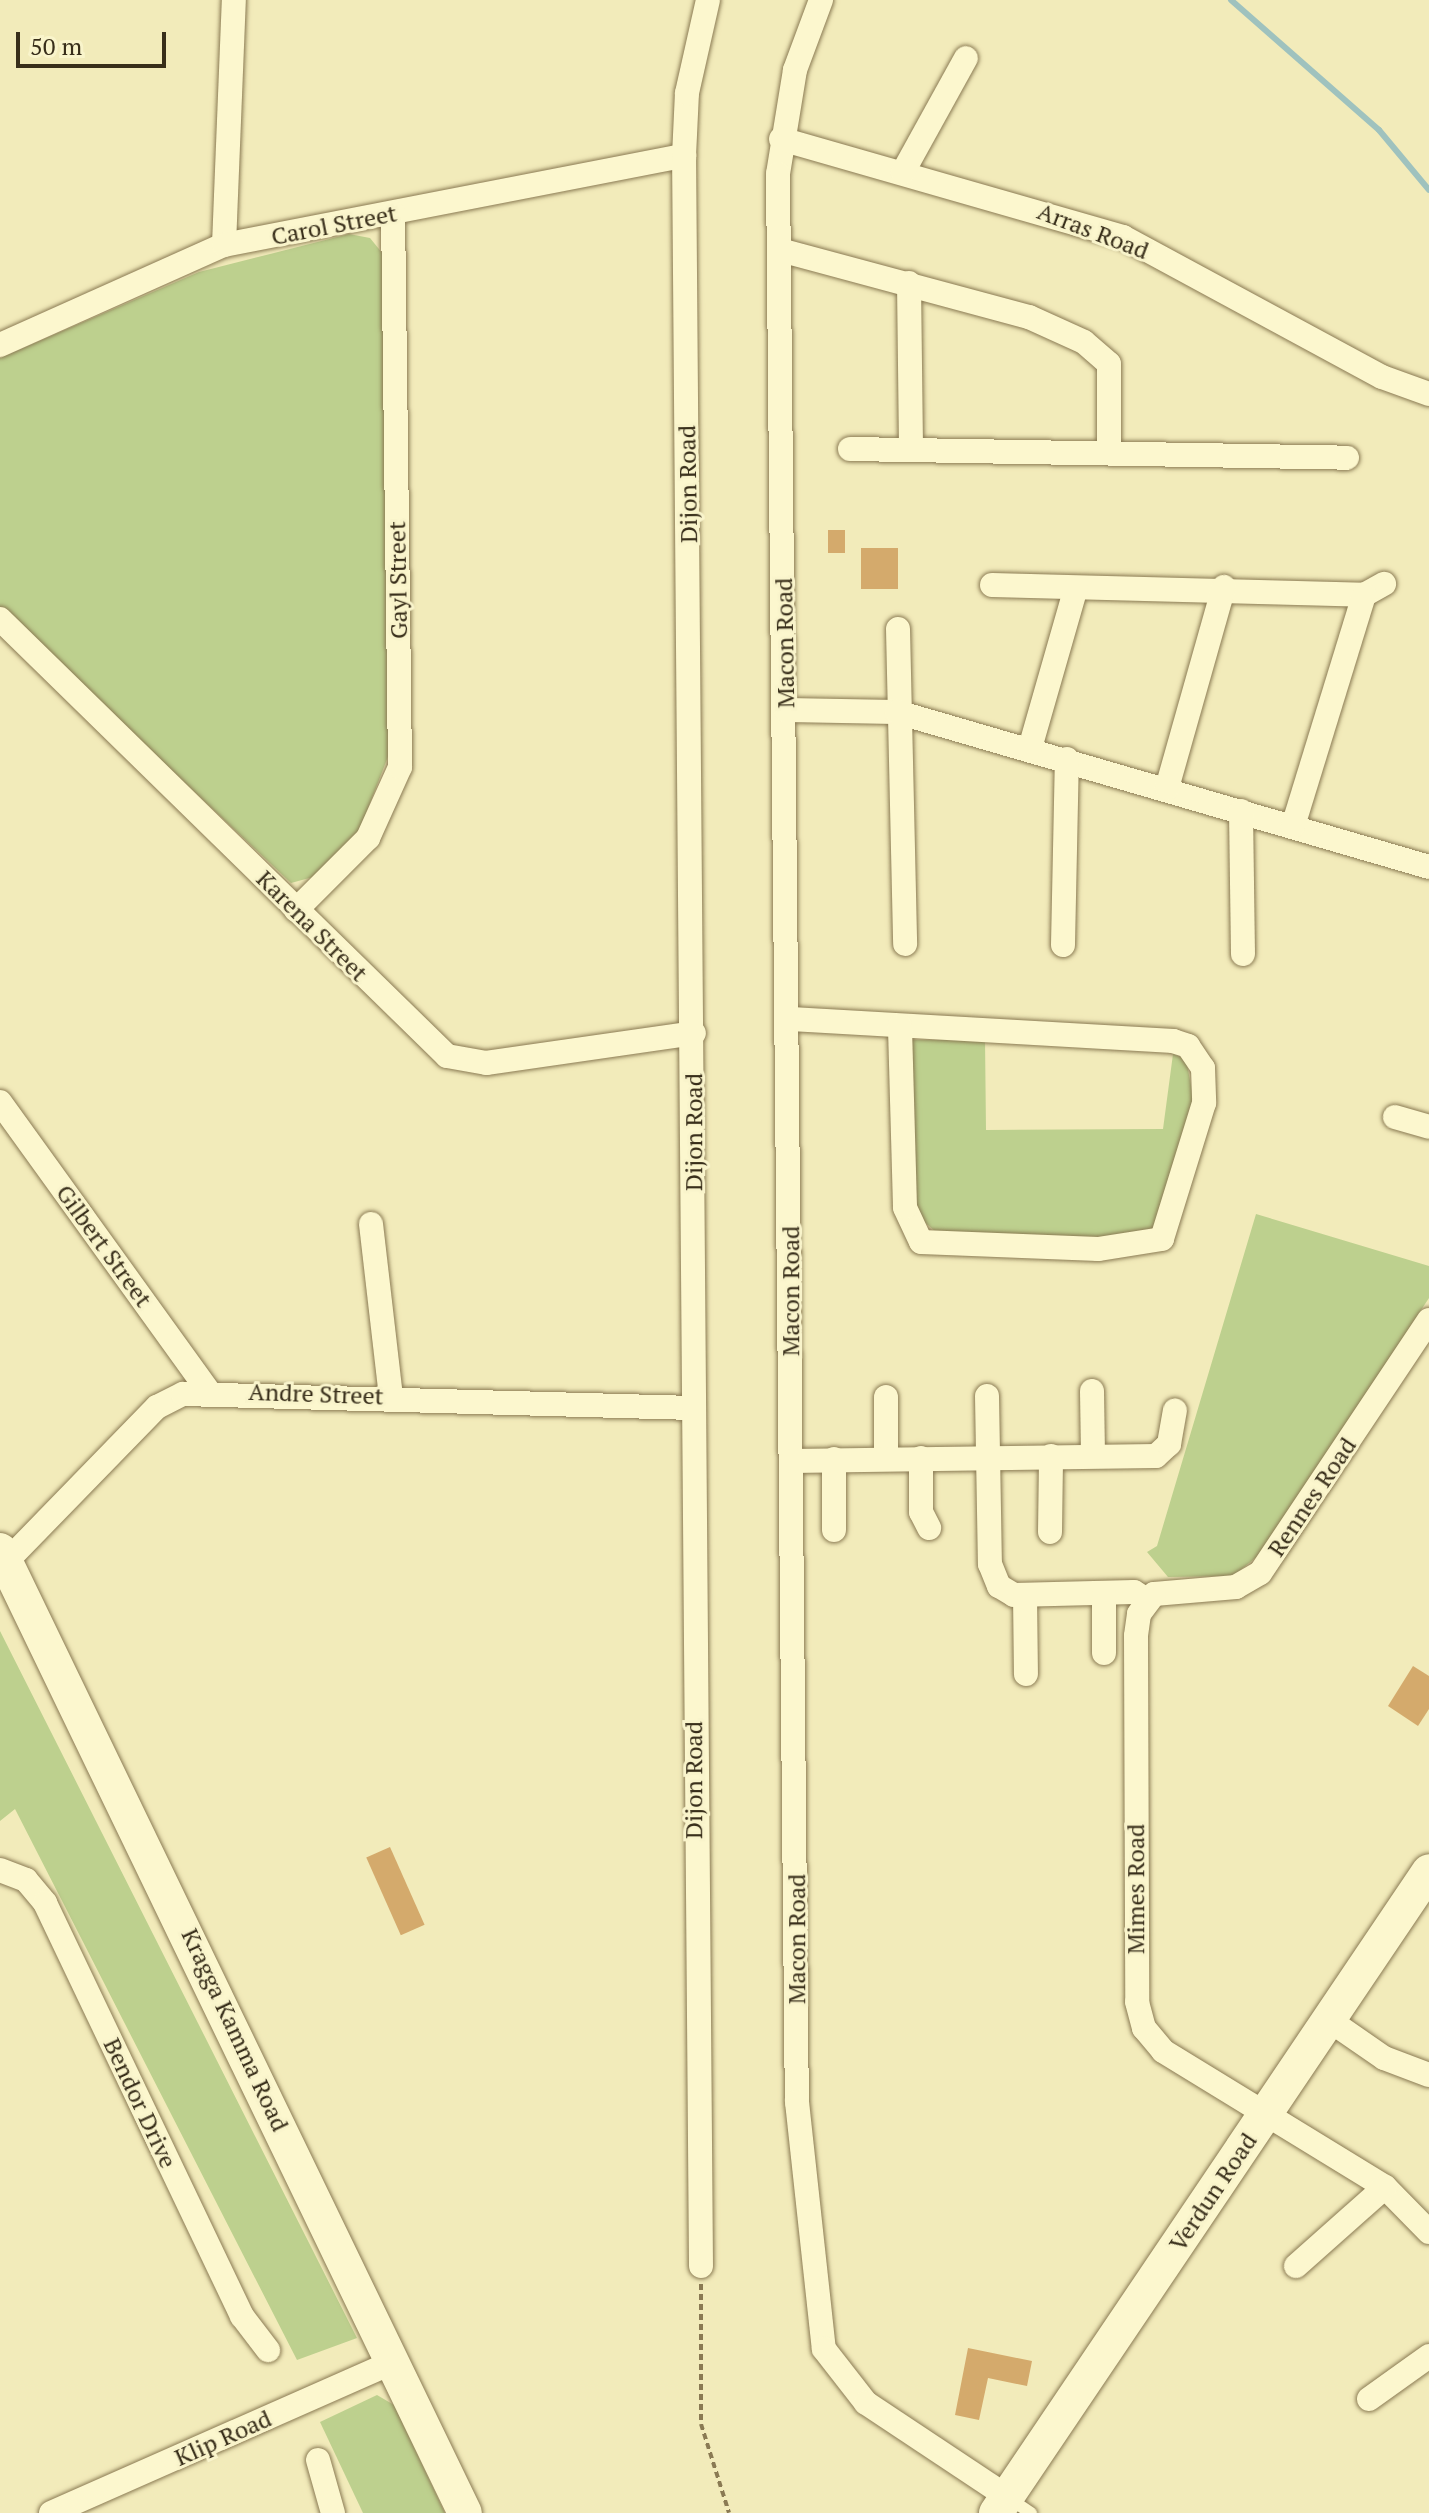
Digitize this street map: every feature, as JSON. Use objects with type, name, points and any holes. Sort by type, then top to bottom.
[{"type":"main road","name":"Kragga Kamma Road","points":[[4,1555],[465,2513]]},
{"type":"main road","name":"Verdun Road","points":[[1011,2507],[1266,2112],[1429,1871]]},
{"type":"street","points":[[224,245],[234,0]]},
{"type":"street","name":"Dijon Road","points":[[701,2266],[693,1408],[694,1033],[684,156],[687,93],[708,0]]},
{"type":"street","name":"Macon Road","points":[[821,0],[781,139],[791,1019],[797,2102],[818,2324],[845,2385],[1011,2507]]},
{"type":"street","points":[[903,172],[966,58]]},
{"type":"street","name":"Arras Road","points":[[781,139],[1123,237],[1382,377],[1429,394]]},
{"type":"street","name":"Carol Street","points":[[0,345],[224,245],[684,156]]},
{"type":"street","name":"Gayl Street","points":[[296,910],[368,838],[400,767],[393,213]]},
{"type":"street","points":[[780,250],[1049,324],[1098,352],[1113,388],[1109,453]]},
{"type":"street","points":[[909,283],[911,450]]},
{"type":"street","points":[[850,449],[1347,458]]},
{"type":"street","points":[[992,585],[1374,590],[1293,826]]},
{"type":"street","points":[[1167,788],[1224,587]]},
{"type":"street","points":[[1030,748],[1076,588]]},
{"type":"street","points":[[898,629],[897,712],[905,944]]},
{"type":"street","name":"Karena Street","points":[[4,632],[296,910],[431,1044],[466,1062],[694,1033]]},
{"type":"street","points":[[786,710],[897,712],[1030,748],[1429,867]]},
{"type":"street","points":[[1063,945],[1067,759]]},
{"type":"street","points":[[1241,811],[1243,954]]},
{"type":"street","points":[[791,1019],[900,1026],[1188,1046],[1203,1068],[1204,1103],[1162,1239],[1098,1249],[921,1242],[905,1207],[900,1026]]},
{"type":"street","name":"Gilbert Street","points":[[0,1102],[208,1390]]},
{"type":"street","points":[[1395,1117],[1429,1127]]},
{"type":"street","points":[[371,1224],[391,1397]]},
{"type":"street","name":"Rennes Road","points":[[1147,1600],[1162,1590],[1236,1587],[1260,1573],[1429,1320]]},
{"type":"street","name":"Andre Street","points":[[4,1555],[157,1407],[208,1390],[693,1408]]},
{"type":"street","points":[[1093,1391],[1093,1456]]},
{"type":"street","points":[[886,1397],[886,1459]]},
{"type":"street","points":[[987,1397],[991,1570],[1005,1592],[1025,1595],[1139,1593],[1147,1600]]},
{"type":"street","points":[[792,1461],[1162,1455],[1175,1411]]},
{"type":"street","points":[[1050,1532],[1051,1456]]},
{"type":"street","points":[[921,1458],[921,1512],[929,1528]]},
{"type":"street","points":[[834,1459],[834,1530]]},
{"type":"street","points":[[1104,1593],[1104,1653]]},
{"type":"street","points":[[1025,1595],[1026,1674]]},
{"type":"street","name":"Mimes Road","points":[[1147,1600],[1136,1636],[1139,2014],[1163,2051],[1385,2187],[1429,2232]]},
{"type":"street","name":"Bendor Drive","points":[[0,1870],[26,1880],[45,1903],[242,2316],[268,2350]]},
{"type":"street","points":[[1329,2020],[1384,2058],[1429,2075]]},
{"type":"street","points":[[1296,2266],[1385,2187]]},
{"type":"street","points":[[1369,2399],[1429,2356]]},
{"type":"street","name":"Klip Road","points":[[51,2513],[393,2362]]},
{"type":"street","points":[[318,2460],[333,2513]]},
{"type":"path","points":[[701,2266],[701,2424],[729,2513]]},
{"type":"green space","points":[[349,234],[370,238],[383,254],[389,754],[360,829],[313,877],[291,883],[0,608],[0,358],[199,272]]},
{"type":"green space","points":[[985,1039],[986,1130],[1163,1129],[1173,1054],[1186,1059],[1195,1107],[1165,1219],[1151,1233],[1136,1239],[936,1232],[913,1212],[911,1040]]},
{"type":"green space","points":[[1256,1214],[1429,1266],[1429,1298],[1259,1555],[1233,1576],[1168,1577],[1147,1552],[1157,1546]]},
{"type":"green space","points":[[0,1631],[357,2338],[297,2360],[15,1809],[0,1821]]},
{"type":"green space","points":[[377,2395],[394,2405],[445,2513],[363,2513],[320,2422]]},
{"type":"building","points":[[828,530],[845,530],[845,553],[828,553]]},
{"type":"building","points":[[861,548],[898,548],[898,589],[861,589]]},
{"type":"building","points":[[1413,1666],[1429,1676],[1429,1709],[1418,1726],[1388,1706]]},
{"type":"building","points":[[390,1847],[425,1925],[401,1935],[366,1858]]},
{"type":"building","points":[[968,2348],[1032,2361],[1027,2386],[988,2378],[979,2420],[955,2415]]},
{"type":"waterway","points":[[1231,0],[1379,130],[1429,190]]}]
